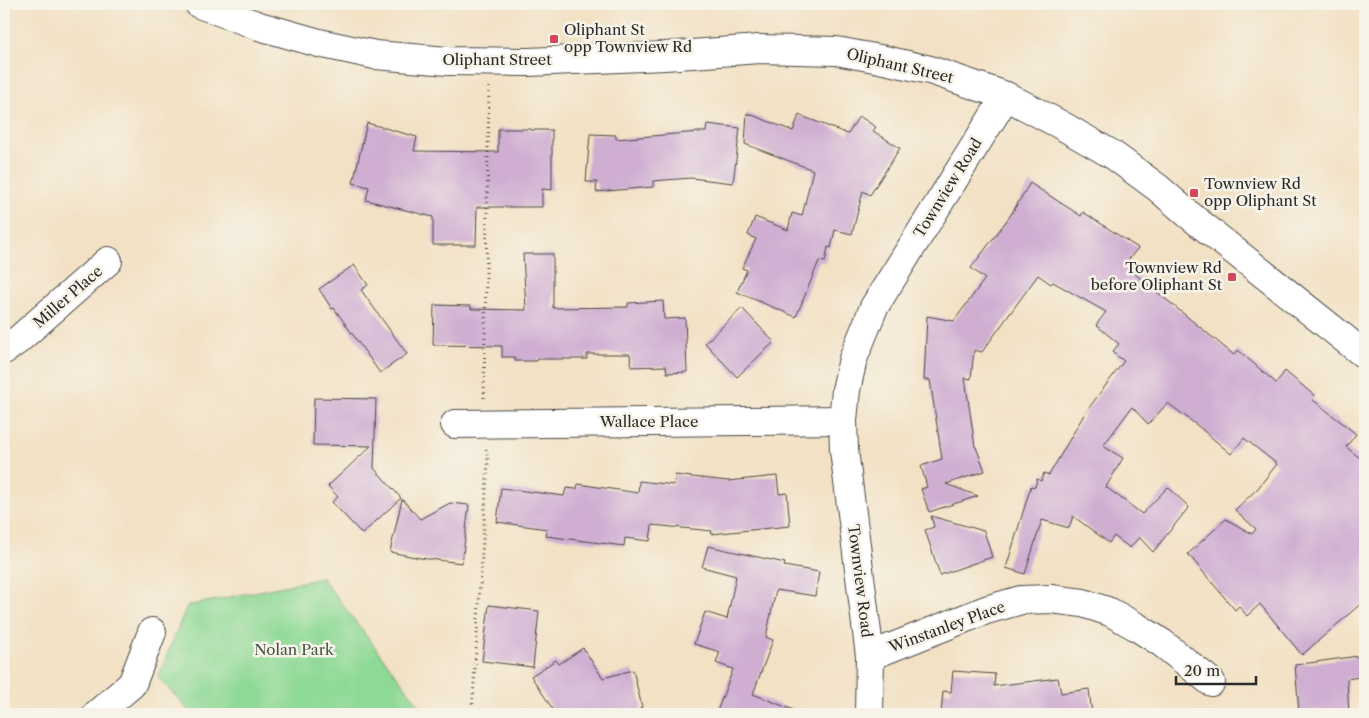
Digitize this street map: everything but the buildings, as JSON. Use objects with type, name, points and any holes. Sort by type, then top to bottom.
[{"type":"street","name":"Oliphant Street","points":[[199,4],[276,31],[319,43],[375,55],[448,61],[528,62],[759,49],[836,51],[930,70],[1006,96]]},
{"type":"street","points":[[1006,96],[1114,155],[1158,188],[1365,356]]},
{"type":"street","name":"Townview Road","points":[[869,714],[870,656],[843,420],[846,390],[853,359],[874,307],[1006,96]]},
{"type":"street","name":"Miller Place","points":[[4,350],[108,262]]},
{"type":"street","name":"Wallace Place","points":[[455,424],[843,420]]},
{"type":"street","name":"Winstanley Place","points":[[870,656],[986,610],[1021,600],[1051,599],[1083,603],[1110,612],[1162,643],[1211,682]]},
{"type":"street","points":[[97,714],[132,684],[152,632]]},
{"type":"path","points":[[472,714],[488,460],[484,423],[489,61]]},
{"type":"green space","name":"Nolan Park","points":[[322,578],[426,714],[192,714],[158,677],[187,606]]},
{"type":"place","name":"Oliphant St opp Townview Rd","points":[[554,39]]},
{"type":"place","name":"Townview Rd opp Oliphant St","points":[[1194,193]]},
{"type":"place","name":"Townview Rd before Oliphant St","points":[[1232,277]]}]
